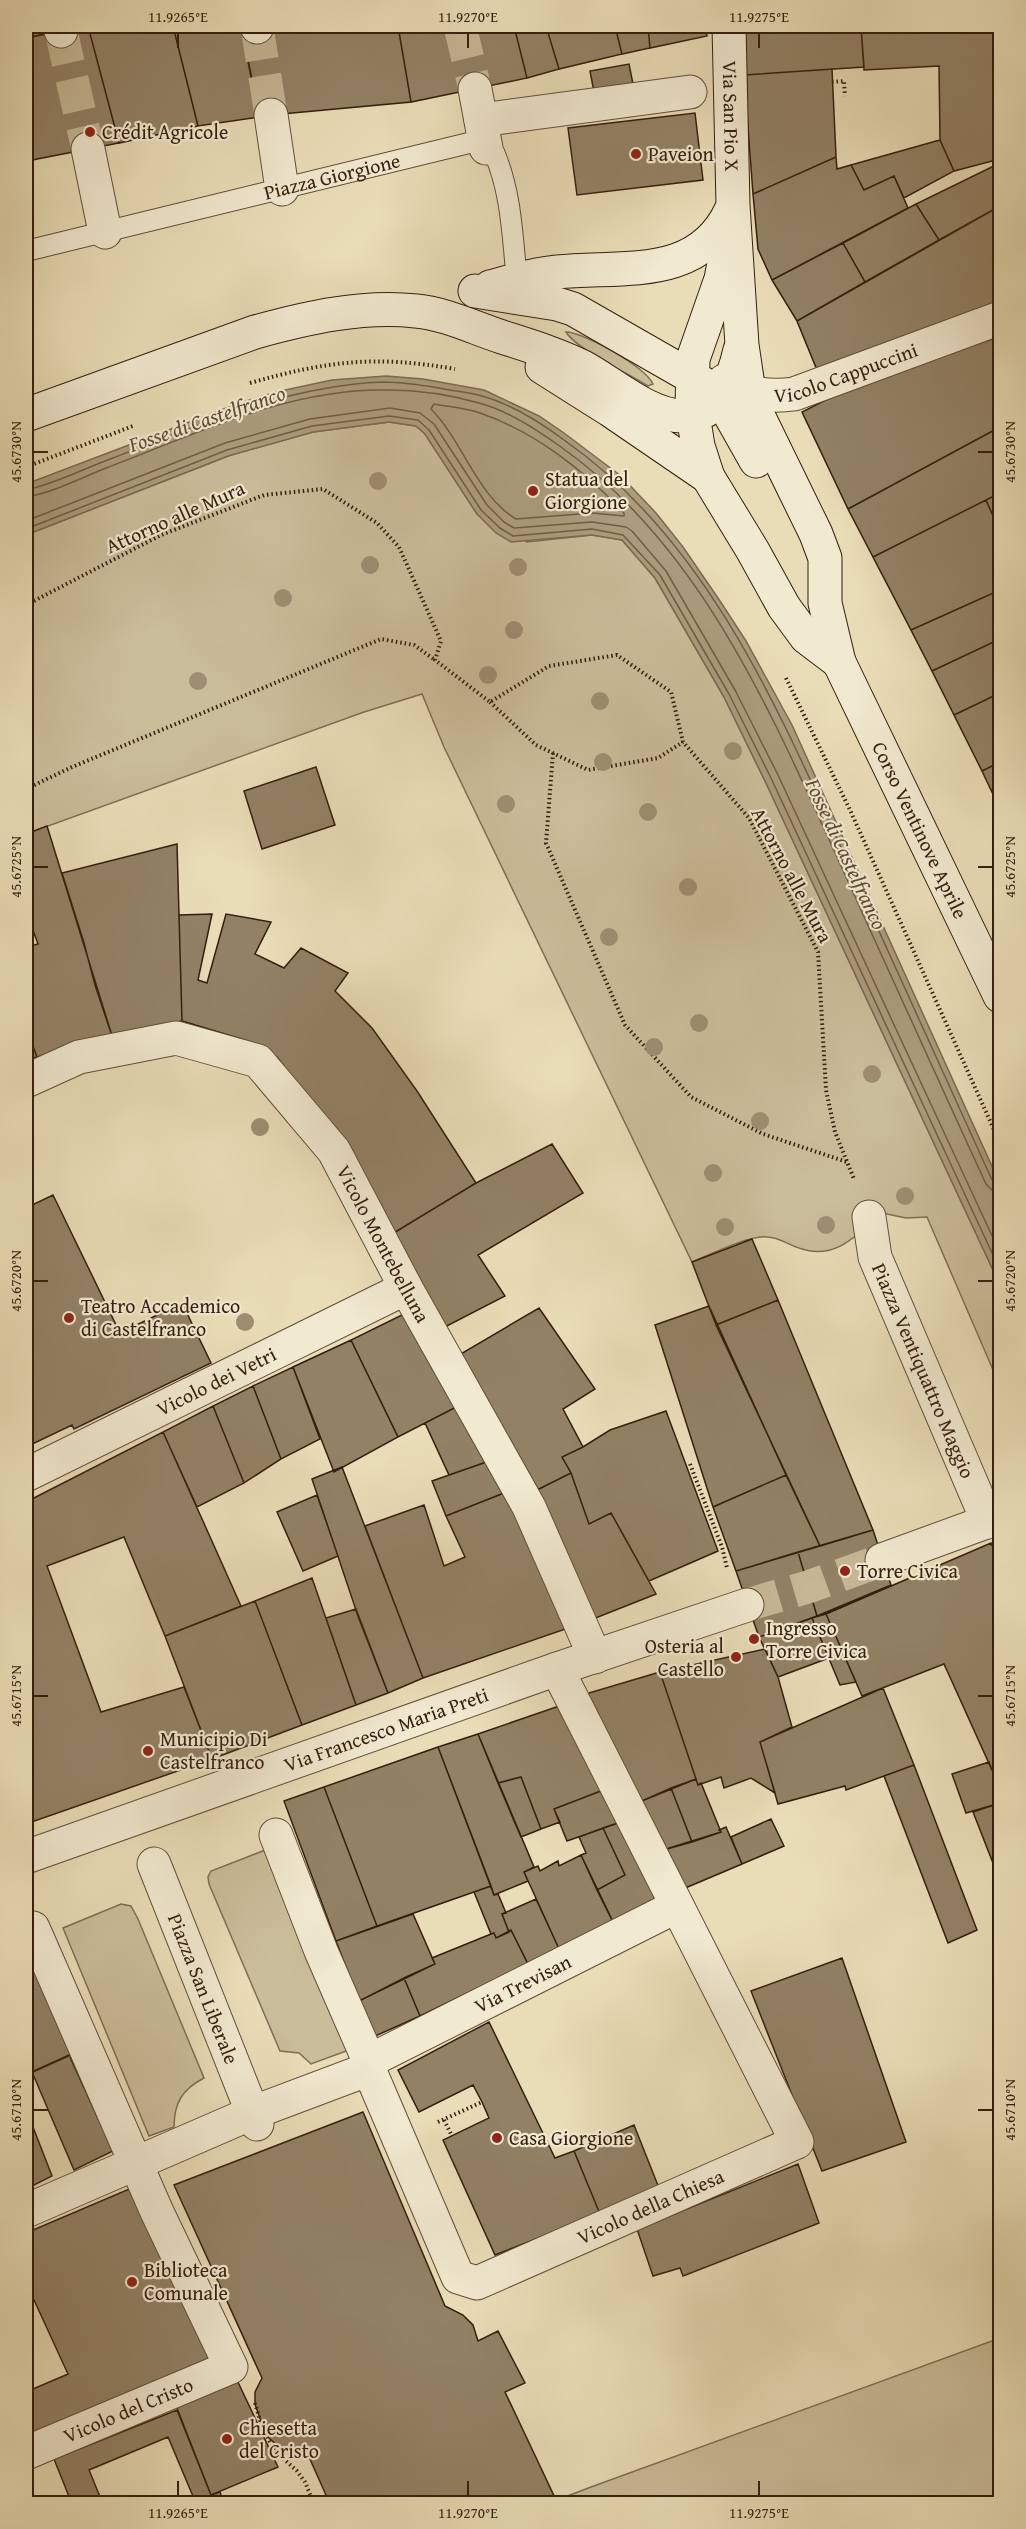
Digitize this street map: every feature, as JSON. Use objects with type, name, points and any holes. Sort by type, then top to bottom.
[{"type":"street","name":"Via San Pio X","points":[[729,26],[734,205]]},
{"type":"street","points":[[475,88],[484,134],[690,92]]},
{"type":"street","points":[[272,115],[282,189]]},
{"type":"street","points":[[88,149],[105,232]]},
{"type":"street","points":[[416,311],[476,291],[518,288],[556,272],[609,271],[664,265],[711,240],[721,230],[734,205]]},
{"type":"street","points":[[26,415],[214,345],[290,322],[346,313],[416,311],[463,321],[499,336],[554,353],[586,369],[658,412],[680,416],[707,411],[733,392],[742,345],[734,205]]},
{"type":"street","points":[[734,205],[721,279],[693,367],[692,415],[698,446],[708,477],[784,607],[806,637],[839,662]]},
{"type":"street","points":[[518,288],[573,309],[693,367],[733,392],[759,421],[816,534],[825,558],[825,603],[839,662]]},
{"type":"street","name":"Vicolo Cappuccini","points":[[733,392],[794,394],[1000,318]]},
{"type":"street","points":[[499,336],[547,371],[610,410],[708,477]]},
{"type":"street","name":"Corso Ventinove Aprile","points":[[839,662],[1000,996]]},
{"type":"street","name":"Vicolo Montebelluna","points":[[26,1081],[79,1057],[176,1038],[258,1061],[334,1151],[406,1288],[530,1507],[595,1657]]},
{"type":"street","name":"Piazza Ventiquattro Maggio","points":[[869,1217],[875,1257],[994,1519]]},
{"type":"street","name":"Vicolo dei Vetri","points":[[26,1475],[406,1288]]},
{"type":"street","points":[[882,1560],[994,1519]]},
{"type":"street","name":"Via Francesco Maria Preti","points":[[26,1857],[557,1669],[747,1605]]},
{"type":"street","name":"Vicolo della Chiesa","points":[[276,1835],[321,1951],[373,2062],[458,2277],[477,2283],[797,2142],[557,1669]]},
{"type":"street","name":"Piazza San Liberale","points":[[154,1864],[255,2118]]},
{"type":"street","name":"Via Trevisan","points":[[373,2062],[677,1906]]},
{"type":"street","points":[[33,1928],[127,2166],[184,2271],[224,2370]]},
{"type":"street","points":[[26,2211],[127,2166],[255,2118],[373,2062]]},
{"type":"street","name":"Vicolo del Cristo","points":[[26,2453],[224,2370]]},
{"type":"lane","name":"Piazza Giorgione","points":[[26,251],[473,142],[484,134]]},
{"type":"lane","points":[[484,134],[504,177],[510,207],[518,288]]},
{"type":"path","points":[[832,82],[844,81],[845,96]]},
{"type":"path","points":[[247,384],[330,363],[373,360],[422,363],[466,371]]},
{"type":"path","points":[[26,467],[134,425]]},
{"type":"path","name":"Attorno alle Mura","points":[[26,605],[171,531],[264,495],[323,489],[377,523],[399,547],[441,640],[435,660]]},
{"type":"path","points":[[26,789],[72,766],[381,639],[414,645],[490,702],[536,745],[588,770],[658,758],[683,742]]},
{"type":"path","name":"Attorno alle Mura","points":[[490,702],[549,666],[617,655],[671,692],[683,742],[748,818],[818,952],[826,1090],[835,1132],[869,1217]]},
{"type":"path","points":[[782,671],[846,800],[1000,1143]]},
{"type":"path","points":[[553,753],[546,843],[625,1025],[691,1097],[763,1134],[847,1162]]},
{"type":"path","points":[[690,1464],[723,1553]]},
{"type":"path","points":[[444,2120],[452,2136]]},
{"type":"path","points":[[224,2370],[243,2370],[262,2427],[275,2451],[292,2464],[305,2482],[314,2504]]},
{"type":"shaded area","points":[[566,332],[586,338],[627,360],[653,384],[648,386],[604,361],[580,346]]},
{"type":"shaded area","points":[[389,422],[416,426],[425,434],[477,514],[527,542],[592,535],[622,540],[655,578],[724,697],[765,781],[1000,1285],[1000,1386],[927,1217],[906,1218],[882,1213],[855,1237],[826,1251],[802,1249],[776,1238],[759,1237],[729,1246],[692,1262],[444,747],[422,694],[364,712],[26,834],[26,535],[231,455],[313,432]]},
{"type":"shaded area","points":[[273,1847],[357,2047],[311,2064],[299,2053],[280,2051],[209,1884],[208,1877],[211,1871]]},
{"type":"shaded area","points":[[121,1904],[131,1906],[138,1919],[204,2078],[190,2087],[181,2097],[174,2118],[174,2127],[149,2136],[63,1928]]},
{"type":"shaded area","points":[[1000,2338],[1000,2503],[549,2503],[591,2487]]},
{"type":"water","name":"Fosse di Castelfranco","points":[[386,376],[423,379],[484,390],[539,416],[621,476],[656,513],[683,547],[720,601],[746,641],[792,725],[1000,1184],[1000,1285],[724,697],[655,578],[622,540],[592,535],[511,542],[496,533],[477,514],[425,434],[416,426],[389,422],[313,432],[228,456],[26,535],[26,484],[237,404],[276,392],[332,380]]},
{"type":"building","points":[[26,26],[56,26],[58,31],[26,38]]},
{"type":"building","points":[[88,26],[119,143],[32,160],[26,130],[26,38]]},
{"type":"building","points":[[88,26],[173,26],[198,126],[119,143]]},
{"type":"building","points":[[173,26],[241,26],[259,117],[198,126]]},
{"type":"building","points":[[265,26],[398,26],[411,102],[271,115],[258,109],[242,30]]},
{"type":"building","points":[[398,26],[514,26],[527,78],[411,102]]},
{"type":"building","points":[[514,26],[546,26],[559,69],[527,78]]},
{"type":"building","points":[[546,26],[615,26],[622,54],[559,69]]},
{"type":"building","points":[[615,26],[648,26],[650,48],[622,54]]},
{"type":"building","points":[[648,26],[705,26],[707,36],[650,48]]},
{"type":"building","points":[[743,26],[861,26],[864,67],[744,75]]},
{"type":"building","points":[[861,26],[1000,26],[1000,159],[954,171],[940,140],[939,66],[864,70]]},
{"type":"building","points":[[629,64],[633,84],[594,92],[590,71]]},
{"type":"building","points":[[832,69],[836,157],[753,194],[744,75]]},
{"type":"building","name":"Paveion","points":[[695,113],[703,180],[577,195],[568,128]]},
{"type":"building","points":[[26,130],[32,160],[26,161]]},
{"type":"building","points":[[940,140],[954,171],[904,198],[894,176],[864,190],[851,165]]},
{"type":"building","points":[[836,157],[837,169],[851,165],[864,190],[894,176],[908,208],[772,280],[758,249],[753,194]]},
{"type":"building","points":[[1000,163],[1000,206],[939,240],[916,204]]},
{"type":"building","points":[[916,204],[939,240],[865,282],[843,243]]},
{"type":"building","points":[[1000,206],[1000,305],[817,370],[797,321]]},
{"type":"building","points":[[843,243],[865,282],[797,321],[772,280]]},
{"type":"building","points":[[1000,337],[1000,427],[848,509],[802,412],[887,369]]},
{"type":"building","points":[[1000,427],[1000,493],[873,557],[848,509]]},
{"type":"building","points":[[1000,493],[1000,532],[986,500]]},
{"type":"building","points":[[986,500],[1000,532],[1000,590],[911,630],[873,557]]},
{"type":"building","points":[[1000,590],[1000,639],[932,671],[911,630]]},
{"type":"building","points":[[1000,639],[1000,693],[954,715],[932,671]]},
{"type":"building","points":[[1000,693],[1000,762],[982,771],[954,715]]},
{"type":"building","points":[[1000,762],[1000,809],[982,771]]},
{"type":"building","points":[[316,767],[335,825],[262,849],[244,791]]},
{"type":"building","points":[[47,826],[113,1039],[37,1057],[26,1027],[26,947],[38,944],[26,911],[26,834]]},
{"type":"building","points":[[177,844],[182,1021],[113,1039],[62,873]]},
{"type":"building","points":[[212,914],[198,980],[207,983],[226,914],[271,922],[255,954],[284,968],[301,948],[348,973],[335,991],[372,1028],[417,1091],[476,1183],[392,1234],[304,1093],[277,1057],[248,1041],[182,1021],[179,915]]},
{"type":"building","points":[[26,1027],[37,1057],[26,1060]]},
{"type":"building","points":[[552,1144],[583,1193],[478,1255],[505,1296],[441,1329],[392,1234],[476,1183]]},
{"type":"building","name":"Teatro Accademico di Castelfranco","points":[[53,1195],[120,1333],[182,1303],[211,1363],[74,1429],[72,1425],[26,1447],[26,1208]]},
{"type":"building","points":[[752,1239],[778,1300],[716,1325],[692,1262]]},
{"type":"building","points":[[778,1300],[873,1530],[820,1546],[716,1325]]},
{"type":"building","points":[[709,1306],[786,1475],[713,1507],[655,1325]]},
{"type":"building","points":[[539,1308],[595,1389],[563,1409],[583,1447],[562,1457],[571,1473],[535,1491],[459,1355]]},
{"type":"building","points":[[408,1312],[464,1403],[398,1437],[351,1340]]},
{"type":"building","points":[[351,1340],[398,1437],[334,1472],[293,1367]]},
{"type":"building","points":[[293,1367],[320,1439],[281,1459],[253,1386]]},
{"type":"building","points":[[253,1386],[281,1459],[244,1483],[213,1406]]},
{"type":"building","points":[[464,1403],[495,1459],[449,1475],[425,1423]]},
{"type":"building","points":[[213,1406],[244,1483],[197,1507],[163,1432]]},
{"type":"building","points":[[666,1411],[718,1551],[649,1581],[611,1513],[589,1524],[571,1473],[562,1457],[610,1430]]},
{"type":"building","points":[[163,1432],[241,1606],[165,1636],[124,1537],[47,1566],[101,1712],[184,1687],[212,1759],[26,1824],[26,1502]]},
{"type":"building","points":[[495,1459],[509,1491],[446,1516],[432,1481]]},
{"type":"building","points":[[342,1467],[423,1678],[388,1693],[359,1619],[312,1479]]},
{"type":"building","points":[[571,1473],[589,1524],[611,1513],[656,1594],[593,1619],[535,1491]]},
{"type":"building","points":[[786,1475],[820,1546],[736,1571],[713,1507]]},
{"type":"building","points":[[509,1491],[574,1626],[423,1678],[365,1526],[424,1505],[444,1566],[465,1557],[446,1516]]},
{"type":"building","points":[[317,1495],[338,1556],[303,1571],[277,1512]]},
{"type":"building","name":"Torre Civica","points":[[873,1530],[891,1585],[817,1616],[798,1552]]},
{"type":"building","points":[[991,1543],[1000,1565],[1000,1767],[992,1770],[944,1664],[862,1696],[826,1614]]},
{"type":"building","points":[[798,1552],[817,1616],[759,1637],[736,1571]]},
{"type":"building","points":[[312,1578],[356,1705],[302,1725],[255,1601]]},
{"type":"building","points":[[255,1601],[302,1725],[212,1759],[165,1636]]},
{"type":"building","points":[[356,1609],[388,1693],[356,1705],[326,1618]]},
{"type":"building","points":[[826,1614],[856,1682],[840,1685],[812,1618]]},
{"type":"building","points":[[812,1618],[829,1658],[778,1677],[759,1637]]},
{"type":"building","points":[[765,1649],[778,1677],[792,1727],[760,1742],[775,1793],[751,1778],[724,1788],[721,1777],[698,1785],[660,1672]]},
{"type":"building","points":[[660,1672],[696,1779],[632,1805],[579,1696]]},
{"type":"building","points":[[883,1688],[914,1765],[846,1790],[845,1786],[778,1804],[760,1742]]},
{"type":"building","points":[[568,1703],[606,1789],[554,1809],[560,1822],[541,1829],[521,1777],[498,1783],[478,1734]]},
{"type":"building","points":[[478,1734],[534,1867],[524,1872],[528,1881],[494,1895],[438,1747]]},
{"type":"building","points":[[438,1747],[491,1886],[377,1926],[324,1787]]},
{"type":"building","points":[[989,1762],[992,1770],[1000,1767],[1000,1803],[966,1813],[952,1774]]},
{"type":"building","points":[[914,1765],[977,1930],[948,1943],[884,1776]]},
{"type":"building","points":[[521,1777],[541,1829],[521,1837],[498,1783]]},
{"type":"building","points":[[696,1779],[698,1785],[701,1783],[721,1832],[692,1842],[671,1788]]},
{"type":"building","points":[[324,1787],[377,1926],[336,1941],[284,1801]]},
{"type":"building","points":[[671,1788],[692,1842],[663,1850],[642,1801]]},
{"type":"building","points":[[606,1789],[621,1822],[567,1841],[554,1809]]},
{"type":"building","points":[[1000,1803],[1000,1881],[973,1812]]},
{"type":"building","points":[[771,1819],[784,1846],[742,1864],[731,1837]]},
{"type":"building","points":[[621,1822],[662,1899],[614,1924],[597,1890],[625,1875],[603,1828]]},
{"type":"building","points":[[726,1827],[742,1864],[683,1889],[663,1850],[721,1832],[719,1830]]},
{"type":"building","points":[[603,1828],[625,1875],[597,1890],[581,1855],[586,1853],[579,1837]]},
{"type":"building","points":[[581,1855],[614,1924],[560,1951],[524,1872],[538,1866],[540,1871],[558,1861],[559,1866]]},
{"type":"building","points":[[491,1886],[494,1895],[498,1894],[506,1913],[502,1914],[509,1932],[496,1938],[494,1933],[491,1934],[474,1892]]},
{"type":"building","points":[[536,1899],[560,1951],[528,1964],[511,1930],[509,1932],[502,1914]]},
{"type":"building","points":[[413,1914],[435,1964],[359,2001],[336,1941]]},
{"type":"building","points":[[511,1930],[528,1964],[420,2016],[404,1978],[435,1964],[432,1958],[491,1934],[494,1933],[496,1938]]},
{"type":"building","points":[[26,1943],[75,2053],[26,2075]]},
{"type":"building","points":[[842,1958],[906,2142],[822,2171],[751,1991]]},
{"type":"building","points":[[404,1978],[420,2016],[373,2037],[359,2001]]},
{"type":"building","name":"Casa Giorgione","points":[[489,2022],[555,2158],[574,2151],[600,2214],[495,2255],[443,2140],[489,2118],[482,2102],[473,2085],[419,2112],[398,2070]]},
{"type":"building","points":[[69,2055],[113,2151],[74,2170],[32,2072]]},
{"type":"building","points":[[363,2112],[445,2306],[463,2315],[473,2325],[478,2341],[498,2331],[525,2383],[505,2392],[556,2500],[549,2504],[330,2504],[309,2457],[291,2454],[280,2448],[269,2438],[263,2427],[255,2404],[255,2392],[262,2378],[174,2185]]},
{"type":"building","points":[[31,2122],[52,2176],[26,2189],[26,2124]]},
{"type":"building","name":"Casa Giorgione","points":[[634,2125],[659,2188],[600,2214],[574,2151]]},
{"type":"building","points":[[798,2164],[819,2223],[683,2276],[680,2268],[653,2276],[637,2229]]},
{"type":"building","name":"Biblioteca Comunale","points":[[134,2187],[211,2362],[26,2437],[26,2392],[68,2374],[28,2287],[26,2288],[26,2233]]},
{"type":"building","name":"Chiesetta del Cristo","points":[[237,2380],[278,2467],[211,2495],[175,2403]]},
{"type":"building","points":[[177,2410],[211,2495],[220,2492],[224,2504],[188,2504],[195,2501],[168,2437],[89,2470],[103,2504],[72,2504],[54,2459]]},
{"type":"tunnel","points":[[460,26],[475,89]]},
{"type":"tunnel","points":[[257,27],[271,115]]},
{"type":"tunnel","points":[[61,31],[88,149]]},
{"type":"tunnel","points":[[747,1605],[808,1587],[882,1560]]},
{"type":"place","name":"Crédit Agricole","points":[[90,132]]},
{"type":"place","name":"Paveion","points":[[636,154]]},
{"type":"place","name":"Statua del Giorgione","points":[[533,491]]},
{"type":"place","name":"Teatro Accademico di Castelfranco","points":[[69,1318]]},
{"type":"place","name":"Torre Civica","points":[[845,1571]]},
{"type":"place","name":"Ingresso Torre Civica","points":[[754,1639]]},
{"type":"place","name":"Osteria al Castello","points":[[736,1657]]},
{"type":"place","name":"Municipio Di Castelfranco","points":[[148,1751]]},
{"type":"place","name":"Casa Giorgione","points":[[497,2138]]},
{"type":"place","name":"Biblioteca Comunale","points":[[132,2282]]},
{"type":"place","name":"Chiesetta del Cristo","points":[[227,2439]]}]
